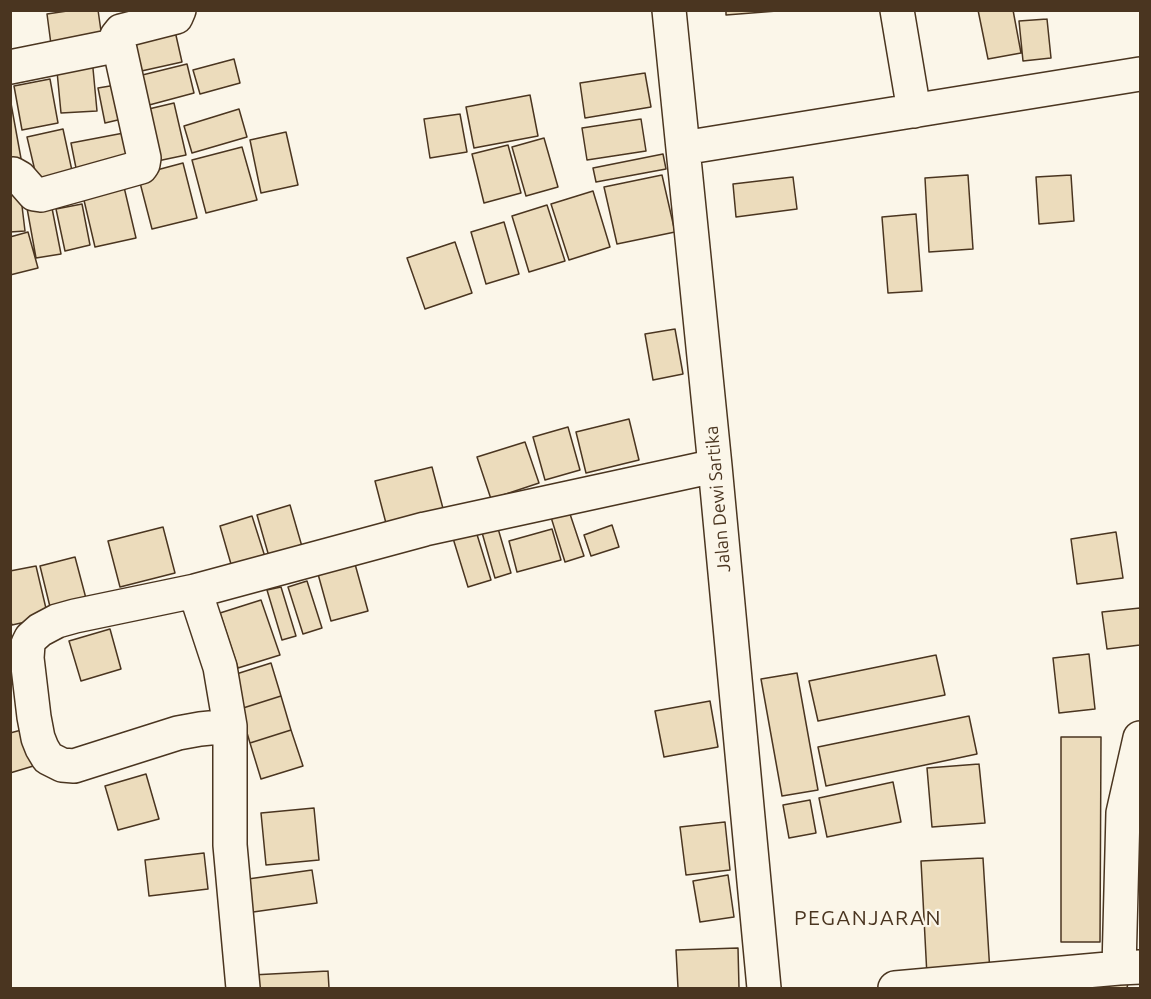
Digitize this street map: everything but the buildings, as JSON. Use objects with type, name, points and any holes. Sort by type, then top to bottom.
[{"type":"street","points":[[10,175],[13,174],[20,178],[34,194],[41,195],[141,167],[144,158],[117,36],[120,31],[176,16],[179,10]]},
{"type":"street","name":"Jalan Dewi Sartika","points":[[669,10],[716,466],[764,988]]},
{"type":"street","points":[[897,10],[914,111]]},
{"type":"street","points":[[10,68],[119,45]]},
{"type":"street","points":[[683,148],[1140,74]]},
{"type":"street","points":[[230,726],[178,733],[81,764],[69,766],[58,763],[48,758],[39,738],[34,717],[27,658],[28,644],[34,634],[57,621],[75,616],[195,591],[426,529],[716,466]]},
{"type":"street","points":[[195,591],[220,667],[227,699],[230,726],[231,845],[243,988]]},
{"type":"street","points":[[895,988],[1069,980],[1130,968],[1123,813],[1140,738]]},
{"type":"district","name":"PEGANJARAN","points":[[868,918]]}]
